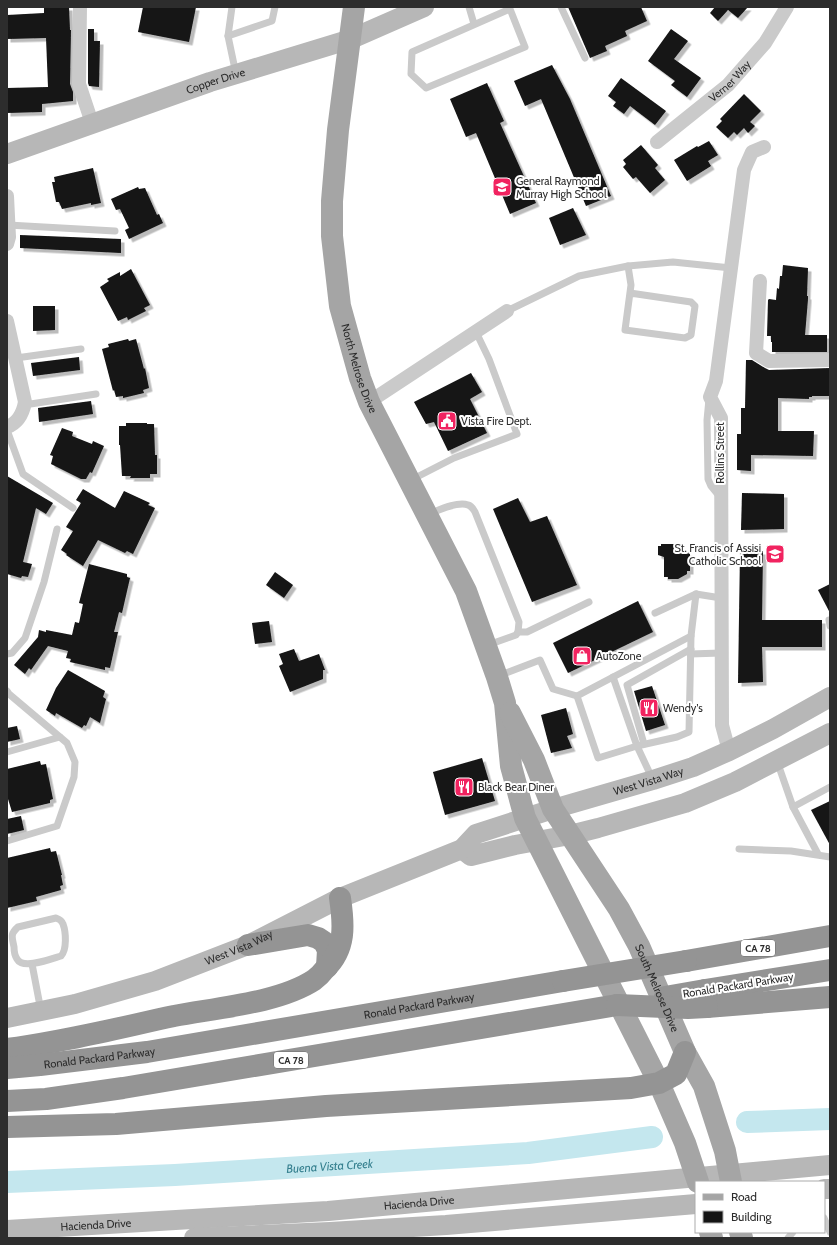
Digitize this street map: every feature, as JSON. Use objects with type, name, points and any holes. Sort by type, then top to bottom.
[{"type":"highway","points":[[7,1049],[92,1034],[174,1016],[262,1000],[290,992],[315,979],[327,967],[337,953],[342,938],[343,918],[340,898]]},
{"type":"highway","points":[[760,948],[830,929]]},
{"type":"highway","points":[[248,944],[308,935],[318,938],[324,942],[328,950],[327,967]]},
{"type":"highway","name":"Ronald Packard Parkway","points":[[7,1068],[147,1052],[830,936]]},
{"type":"highway","name":"Ronald Packard Parkway","points":[[706,998],[830,970]]},
{"type":"highway","points":[[706,998],[830,997]]},
{"type":"highway","name":"CA 78","points":[[7,1101],[46,1098],[123,1088],[617,1005],[688,1008],[706,998]]},
{"type":"highway","points":[[7,1127],[116,1124],[326,1106],[631,1088],[659,1083],[676,1074],[685,1052]]},
{"type":"main road","name":"North Melrose Drive","points":[[354,7],[338,130],[332,201],[332,236],[340,306],[360,378],[369,402],[466,591],[505,703],[534,760],[553,809]]},
{"type":"main road","name":"Copper Drive","points":[[7,154],[202,84],[351,39],[424,7]]},
{"type":"main road","name":"West Vista Way","points":[[7,1018],[75,1004],[155,981],[248,944],[340,898],[462,850],[476,834],[693,767],[773,729],[830,697]]},
{"type":"main road","name":"North Melrose Drive","points":[[505,703],[511,766],[524,818]]},
{"type":"main road","points":[[462,850],[471,856],[512,846],[570,835],[685,803],[735,782],[830,733]]},
{"type":"main road","name":"South Melrose Drive","points":[[553,809],[619,910],[639,946],[685,1052],[704,1086],[725,1151],[731,1178]]},
{"type":"main road","points":[[524,818],[659,1083],[685,1143],[697,1180]]},
{"type":"main road","name":"Hacienda Drive","points":[[7,1230],[328,1211],[731,1178],[830,1165]]},
{"type":"main road","points":[[194,1238],[446,1225],[695,1204]]},
{"type":"street","points":[[80,7],[79,84],[92,123]]},
{"type":"street","name":"Verner Way","points":[[657,142],[728,85],[765,43],[787,7]]},
{"type":"street","name":"Rollins Street","points":[[729,751],[722,730],[720,418],[710,397],[716,381],[744,170],[752,152],[764,146]]},
{"type":"street","points":[[7,196],[9,237],[7,244]]},
{"type":"street","points":[[760,281],[756,353],[769,361],[830,360]]},
{"type":"street","points":[[369,402],[507,311]]},
{"type":"street","points":[[7,321],[16,358],[24,405],[24,410],[14,424],[7,429]]},
{"type":"lane","points":[[232,7],[228,36],[236,74]]},
{"type":"lane","points":[[228,36],[272,21],[275,7]]},
{"type":"lane","points":[[469,7],[474,24]]},
{"type":"lane","points":[[561,7],[585,58]]},
{"type":"lane","points":[[510,9],[525,47],[426,88],[411,74],[412,52],[474,24],[510,9]]},
{"type":"lane","points":[[8,225],[115,231]]},
{"type":"lane","points":[[507,311],[579,276],[628,266],[672,262],[731,268]]},
{"type":"lane","points":[[628,266],[630,275],[630,293],[625,330],[685,338],[691,335],[695,306],[691,302],[630,293]]},
{"type":"lane","points":[[409,481],[454,458],[517,434],[489,359],[476,332]]},
{"type":"lane","points":[[16,358],[81,349]]},
{"type":"lane","points":[[24,405],[96,394]]},
{"type":"lane","points":[[7,429],[22,474],[73,508]]},
{"type":"lane","points":[[426,515],[453,505],[468,504],[472,507],[519,622],[518,632]]},
{"type":"lane","points":[[7,654],[12,653],[25,638],[44,582],[57,529]]},
{"type":"lane","points":[[577,696],[598,758],[641,745],[677,737],[689,732],[691,636],[696,594]]},
{"type":"lane","points":[[655,613],[696,594],[721,598]]},
{"type":"lane","points":[[486,645],[516,635],[518,632],[527,632],[589,602]]},
{"type":"lane","points":[[497,677],[540,660],[553,689],[577,696],[691,636]]},
{"type":"lane","points":[[641,745],[627,685],[691,652],[721,653]]},
{"type":"lane","points":[[613,677],[641,745],[653,780]]},
{"type":"lane","points":[[7,691],[67,743],[75,762],[74,777],[57,826],[7,841]]},
{"type":"lane","points":[[7,752],[60,737]]},
{"type":"lane","points":[[777,761],[793,807],[818,854]]},
{"type":"lane","points":[[793,807],[830,787]]},
{"type":"lane","points":[[739,850],[791,850],[830,857]]},
{"type":"lane","points":[[56,918],[61,920],[63,924],[66,948],[65,953],[61,956],[32,964],[20,963],[16,958],[12,937],[13,932],[18,927],[56,918]]},
{"type":"lane","points":[[32,964],[41,1011]]},
{"type":"lane","points":[[825,1220],[830,1232]]},
{"type":"building","points":[[44,7],[69,7],[71,30],[70,84],[73,92],[73,101],[42,104],[42,112],[7,113],[7,88],[48,87],[46,38],[7,39],[7,15],[44,13]]},
{"type":"building","points":[[143,7],[196,7],[189,42],[138,32]]},
{"type":"building","points":[[568,7],[641,7],[647,21],[625,31],[627,36],[605,46],[607,51],[590,58]]},
{"type":"building","points":[[715,7],[748,7],[738,18],[728,10],[718,21],[710,13]]},
{"type":"building","points":[[88,29],[94,29],[94,41],[100,41],[99,87],[89,86],[88,83]]},
{"type":"building","points":[[671,29],[688,41],[674,59],[701,78],[687,97],[671,85],[675,81],[648,61]]},
{"type":"building","points":[[552,65],[570,99],[611,196],[586,206],[541,99],[525,106],[514,81]]},
{"type":"building","points":[[621,78],[666,111],[655,125],[630,106],[624,114],[613,106],[616,102],[608,96]]},
{"type":"building","points":[[487,83],[504,121],[500,123],[536,203],[510,214],[476,133],[466,137],[450,99]]},
{"type":"building","points":[[744,94],[761,111],[750,122],[755,126],[748,133],[744,128],[737,135],[734,132],[728,138],[716,127],[722,121],[720,119]]},
{"type":"building","points":[[709,141],[718,155],[708,161],[711,166],[687,181],[674,160],[697,146],[698,147]]},
{"type":"building","points":[[641,145],[658,165],[655,168],[665,180],[650,193],[636,177],[633,179],[623,167],[626,164],[623,160]]},
{"type":"building","points":[[93,168],[101,203],[91,205],[91,203],[62,209],[59,202],[56,202],[52,182],[55,182],[54,177]]},
{"type":"building","points":[[138,187],[139,189],[145,188],[157,215],[159,214],[163,223],[129,239],[125,230],[129,228],[120,209],[116,210],[111,199]]},
{"type":"building","points":[[573,208],[586,235],[560,245],[549,218]]},
{"type":"building","points":[[20,235],[121,239],[121,253],[20,248]]},
{"type":"building","points":[[783,265],[808,268],[808,299],[805,335],[827,335],[827,352],[772,352],[771,336],[767,336],[768,300],[776,300],[777,288],[779,289]]},
{"type":"building","points":[[131,269],[150,305],[144,308],[146,311],[128,320],[127,317],[118,321],[100,287],[109,281],[107,279],[120,272],[120,276]]},
{"type":"building","points":[[33,306],[55,306],[55,330],[33,331]]},
{"type":"building","points":[[128,339],[129,341],[136,339],[144,369],[145,368],[149,388],[143,390],[144,393],[123,398],[123,396],[116,397],[102,349],[109,347],[108,344]]},
{"type":"building","points":[[79,357],[80,370],[33,376],[31,363]]},
{"type":"building","points":[[746,360],[752,360],[769,370],[830,368],[830,396],[812,396],[809,397],[809,399],[778,398],[778,431],[814,431],[813,456],[751,455],[751,471],[737,470],[737,434],[741,434],[741,408],[745,408]]},
{"type":"building","points":[[471,373],[482,392],[470,399],[487,433],[448,451],[434,422],[426,424],[414,402]]},
{"type":"building","points":[[91,401],[93,414],[39,422],[38,408]]},
{"type":"building","points":[[126,423],[154,424],[157,474],[150,474],[150,478],[130,478],[131,476],[122,476],[119,426],[126,426]]},
{"type":"building","points":[[62,428],[73,432],[72,436],[92,444],[93,441],[104,446],[92,473],[90,472],[86,479],[81,479],[51,464],[53,456],[50,455]]},
{"type":"building","points":[[7,476],[53,503],[46,514],[36,508],[23,562],[32,564],[28,577],[22,576],[21,578],[7,574]]},
{"type":"building","points":[[83,489],[115,508],[124,491],[150,503],[148,505],[155,508],[133,554],[127,551],[125,553],[98,540],[83,566],[61,550],[73,531],[66,527],[81,503],[76,500]]},
{"type":"building","points":[[742,493],[784,494],[784,529],[741,530]]},
{"type":"building","points":[[518,498],[530,522],[547,516],[577,585],[532,602],[493,509]]},
{"type":"building","points":[[661,544],[676,544],[677,553],[690,552],[690,571],[687,571],[687,574],[678,579],[668,579],[668,577],[664,577],[664,557],[658,555],[658,546],[661,546]]},
{"type":"building","points":[[740,551],[763,551],[762,620],[822,620],[822,647],[762,647],[763,682],[738,683]]},
{"type":"building","points":[[89,564],[127,574],[127,577],[130,578],[122,613],[119,612],[114,632],[118,632],[110,668],[105,667],[105,670],[70,662],[71,659],[66,658],[68,651],[48,646],[31,670],[29,668],[25,674],[14,665],[38,637],[39,630],[72,635],[75,622],[79,623],[83,604],[79,603]]},
{"type":"building","points":[[275,572],[293,585],[284,598],[266,585]]},
{"type":"building","points":[[830,584],[830,613],[818,590]]},
{"type":"building","points":[[638,601],[653,632],[568,673],[553,643]]},
{"type":"building","points":[[269,621],[272,642],[255,644],[252,623]]},
{"type":"building","points":[[294,649],[299,661],[319,654],[325,670],[323,670],[323,679],[290,692],[279,666],[283,664],[279,654]]},
{"type":"building","points":[[68,670],[105,691],[103,697],[106,699],[100,723],[90,717],[86,726],[84,725],[82,728],[56,713],[55,716],[46,710],[56,688]]},
{"type":"building","name":"Wendy's","points":[[652,686],[665,725],[646,731],[634,691]]},
{"type":"building","points":[[566,708],[573,734],[567,736],[572,748],[551,753],[541,715]]},
{"type":"building","points":[[17,726],[20,739],[7,742],[7,728]]},
{"type":"building","name":"Black Bear Diner","points":[[482,758],[495,801],[445,815],[433,772]]},
{"type":"building","points":[[40,761],[41,765],[46,764],[53,799],[50,800],[50,803],[12,812],[7,799],[7,769]]},
{"type":"building","points":[[830,801],[830,845],[811,810]]},
{"type":"building","points":[[21,816],[24,830],[7,834],[7,819]]},
{"type":"building","points":[[50,848],[51,852],[56,851],[62,875],[63,885],[60,886],[61,890],[36,897],[37,901],[7,908],[7,858]]},
{"type":"waterway","name":"Buena Vista Creek","points":[[747,1122],[830,1119]]},
{"type":"waterway","name":"Buena Vista Creek","points":[[7,1182],[175,1175],[528,1153],[652,1137]]},
{"type":"place","name":"General Raymond Murray High School","points":[[502,187]]},
{"type":"place","name":"Vista Fire Dept.","points":[[447,421]]},
{"type":"place","name":"St. Francis of Assisi Catholic School","points":[[775,554]]},
{"type":"place","name":"AutoZone","points":[[582,656]]},
{"type":"place","name":"Wendy's","points":[[649,708]]},
{"type":"place","name":"Black Bear Diner","points":[[464,787]]}]
